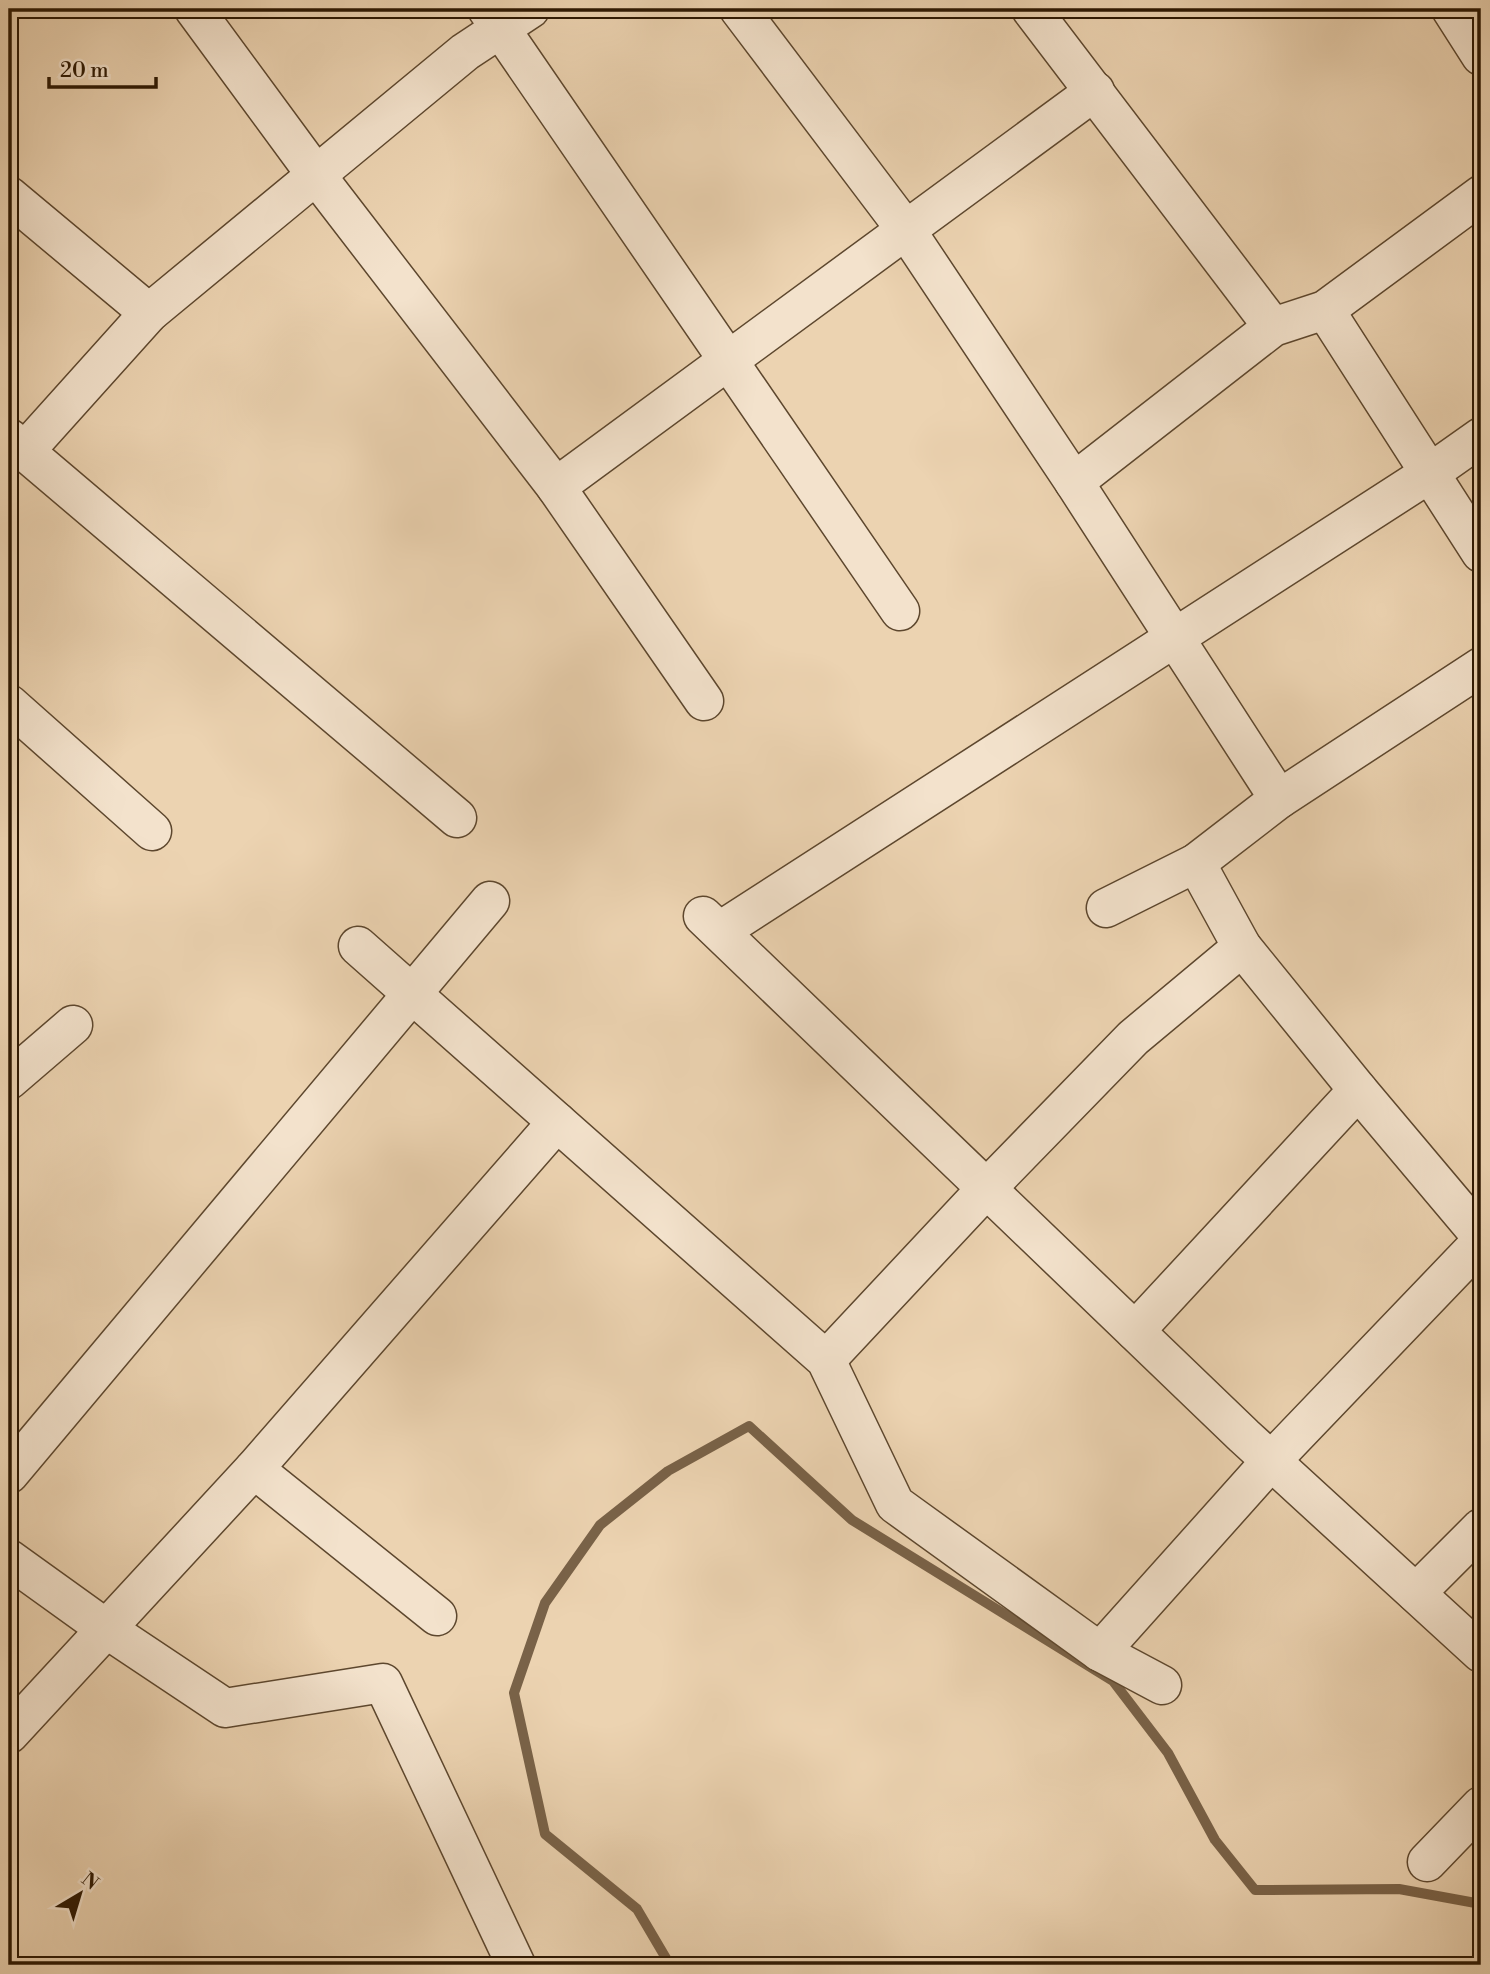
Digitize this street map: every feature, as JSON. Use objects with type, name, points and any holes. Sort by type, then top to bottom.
[{"type":"street","points":[[194,9],[316,175],[556,487],[704,701]]},
{"type":"street","points":[[739,9],[906,230],[1074,482],[1279,799]]},
{"type":"street","points":[[1031,9],[1273,327]]},
{"type":"street","points":[[1451,9],[1481,56]]},
{"type":"street","points":[[457,818],[17,445],[149,313],[465,52],[506,15],[728,361],[900,611]]},
{"type":"street","points":[[556,487],[1095,91]]},
{"type":"street","points":[[1074,482],[1273,327],[1325,310],[1481,195]]},
{"type":"street","points":[[9,197],[149,313]]},
{"type":"street","points":[[1325,310],[1481,553]]},
{"type":"street","points":[[1481,437],[1430,473],[1174,638],[711,923],[1271,1461],[1481,1653]]},
{"type":"street","points":[[1106,908],[1196,863],[1279,799],[1481,667]]},
{"type":"street","points":[[9,704],[152,831]]},
{"type":"street","points":[[1196,863],[1241,947],[1481,1236]]},
{"type":"street","points":[[9,1474],[490,901]]},
{"type":"street","points":[[359,946],[826,1360],[895,1504],[1100,1652],[1162,1685]]},
{"type":"street","points":[[826,1360],[987,1188],[1133,1038],[1241,947]]},
{"type":"street","points":[[9,1080],[73,1025]]},
{"type":"street","points":[[1135,1331],[1358,1090]]},
{"type":"street","points":[[9,1734],[254,1469],[557,1122]]},
{"type":"street","points":[[1100,1652],[1271,1461],[1481,1242]]},
{"type":"street","points":[[254,1469],[437,1616]]},
{"type":"street","points":[[1416,1594],[1481,1528]]},
{"type":"street","points":[[9,1559],[225,1708],[383,1683],[516,1965]]},
{"type":"street","points":[[1427,1862],[1481,1806]]},
{"type":"waterway","points":[[670,1965],[637,1909],[545,1834],[514,1693],[545,1603],[600,1525],[668,1471],[749,1426],[852,1520],[1113,1681],[1168,1753],[1215,1840],[1255,1890],[1399,1889],[1481,1904]]}]
